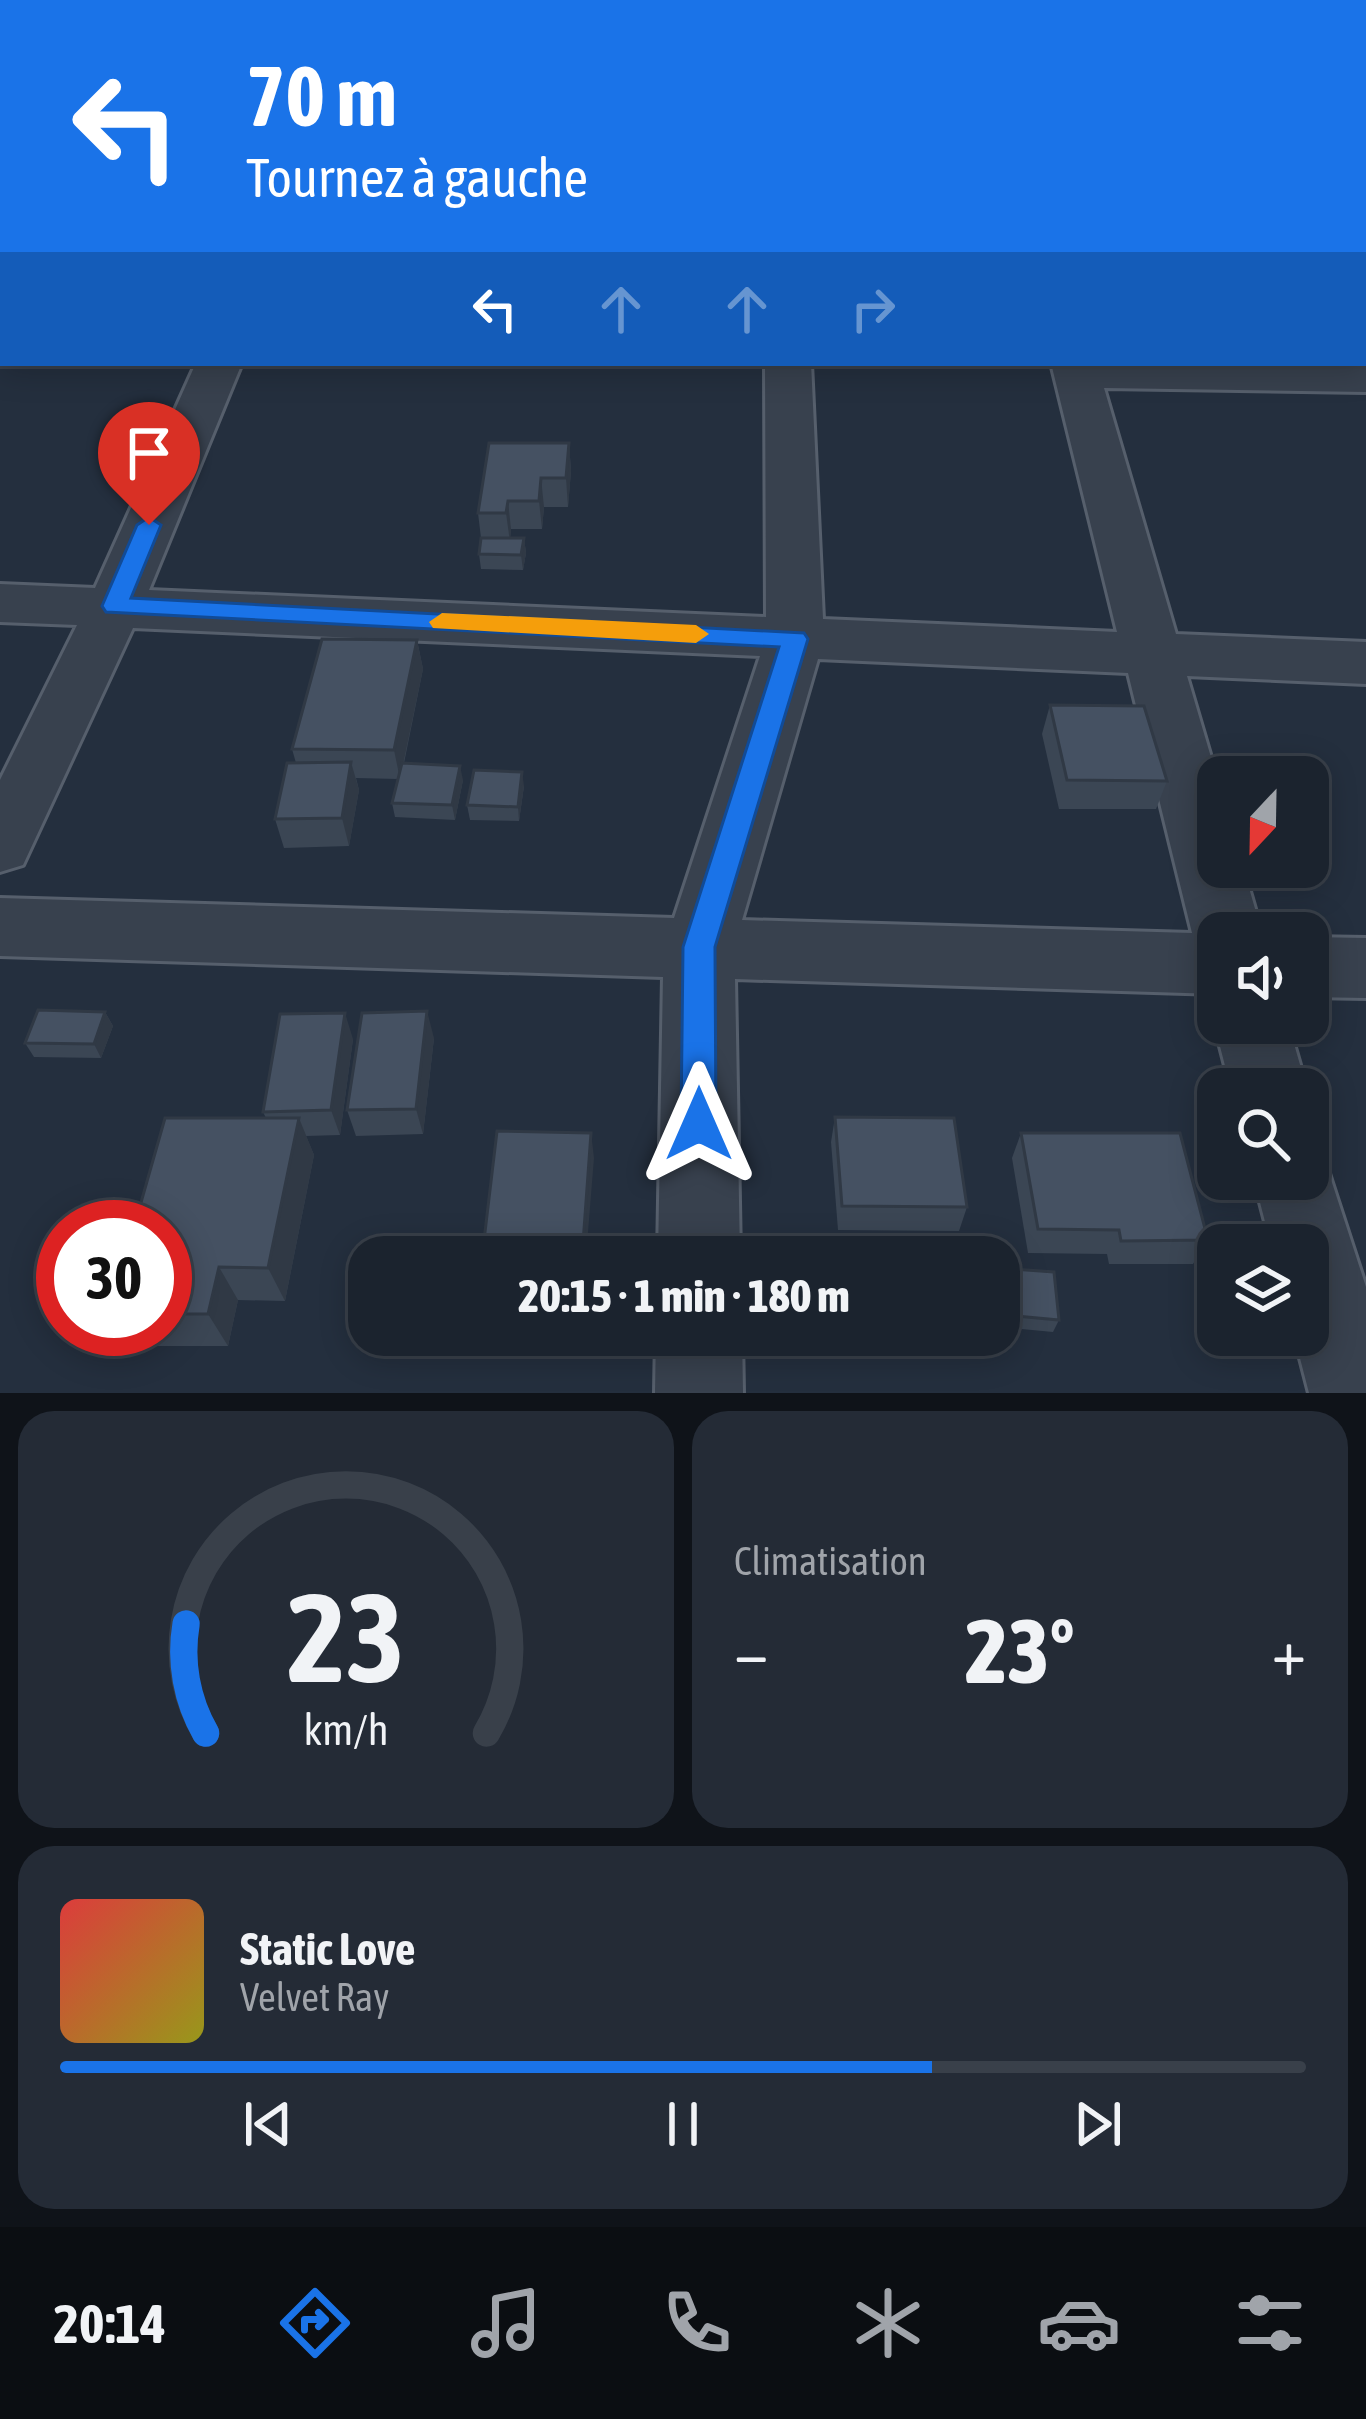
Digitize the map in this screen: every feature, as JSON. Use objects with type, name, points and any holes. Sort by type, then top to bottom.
[{"type":"street","points":[[0,846],[115,606],[218,366]]},
{"type":"street","points":[[699,1236],[699,947],[794,639],[788,366]]},
{"type":"street","points":[[1220,912],[1076,368],[1366,378]]},
{"type":"street","points":[[0,603],[1366,663]]},
{"type":"street","points":[[0,926],[1197,963]]},
{"type":"street","points":[[1329,967],[1366,968]]},
{"type":"street","points":[[1300,1200],[1352,1393]]},
{"type":"street","points":[[699,1356],[699,1393]]},
{"type":"building","points":[[489,443],[569,443],[566,478],[541,478],[539,501],[508,501],[506,513],[478,513]]},
{"type":"building","points":[[481,538],[524,538],[521,555],[479,554]]},
{"type":"building","points":[[322,639],[417,640],[394,750],[292,749]]},
{"type":"building","points":[[1050,705],[1144,706],[1167,781],[1067,780]]},
{"type":"building","points":[[351,762],[342,818],[275,819],[287,763]]},
{"type":"building","points":[[402,763],[460,766],[452,805],[392,803]]},
{"type":"building","points":[[474,770],[522,772],[518,807],[467,805]]},
{"type":"building","points":[[38,1010],[105,1012],[94,1044],[25,1043]]},
{"type":"building","points":[[427,1011],[416,1109],[347,1110],[362,1013]]},
{"type":"building","points":[[345,1013],[331,1110],[263,1112],[280,1014]]},
{"type":"building","points":[[835,1117],[954,1118],[967,1207],[842,1206]]},
{"type":"building","points":[[165,1118],[299,1118],[268,1268],[219,1267],[208,1314],[192,1314],[192,1200],[142,1200]]},
{"type":"building","points":[[497,1131],[591,1133],[584,1236],[484,1236]]},
{"type":"building","points":[[1021,1133],[1180,1133],[1204,1224],[1197,1224],[1197,1240],[1121,1241],[1119,1230],[1038,1229]]},
{"type":"building","points":[[1020,1270],[1054,1272],[1059,1320],[1020,1316]]},
{"type":"slow traffic","points":[[442,622],[696,634]]},
{"type":"route","points":[[149,525],[115,606],[794,639],[699,947],[699,1124]]}]
